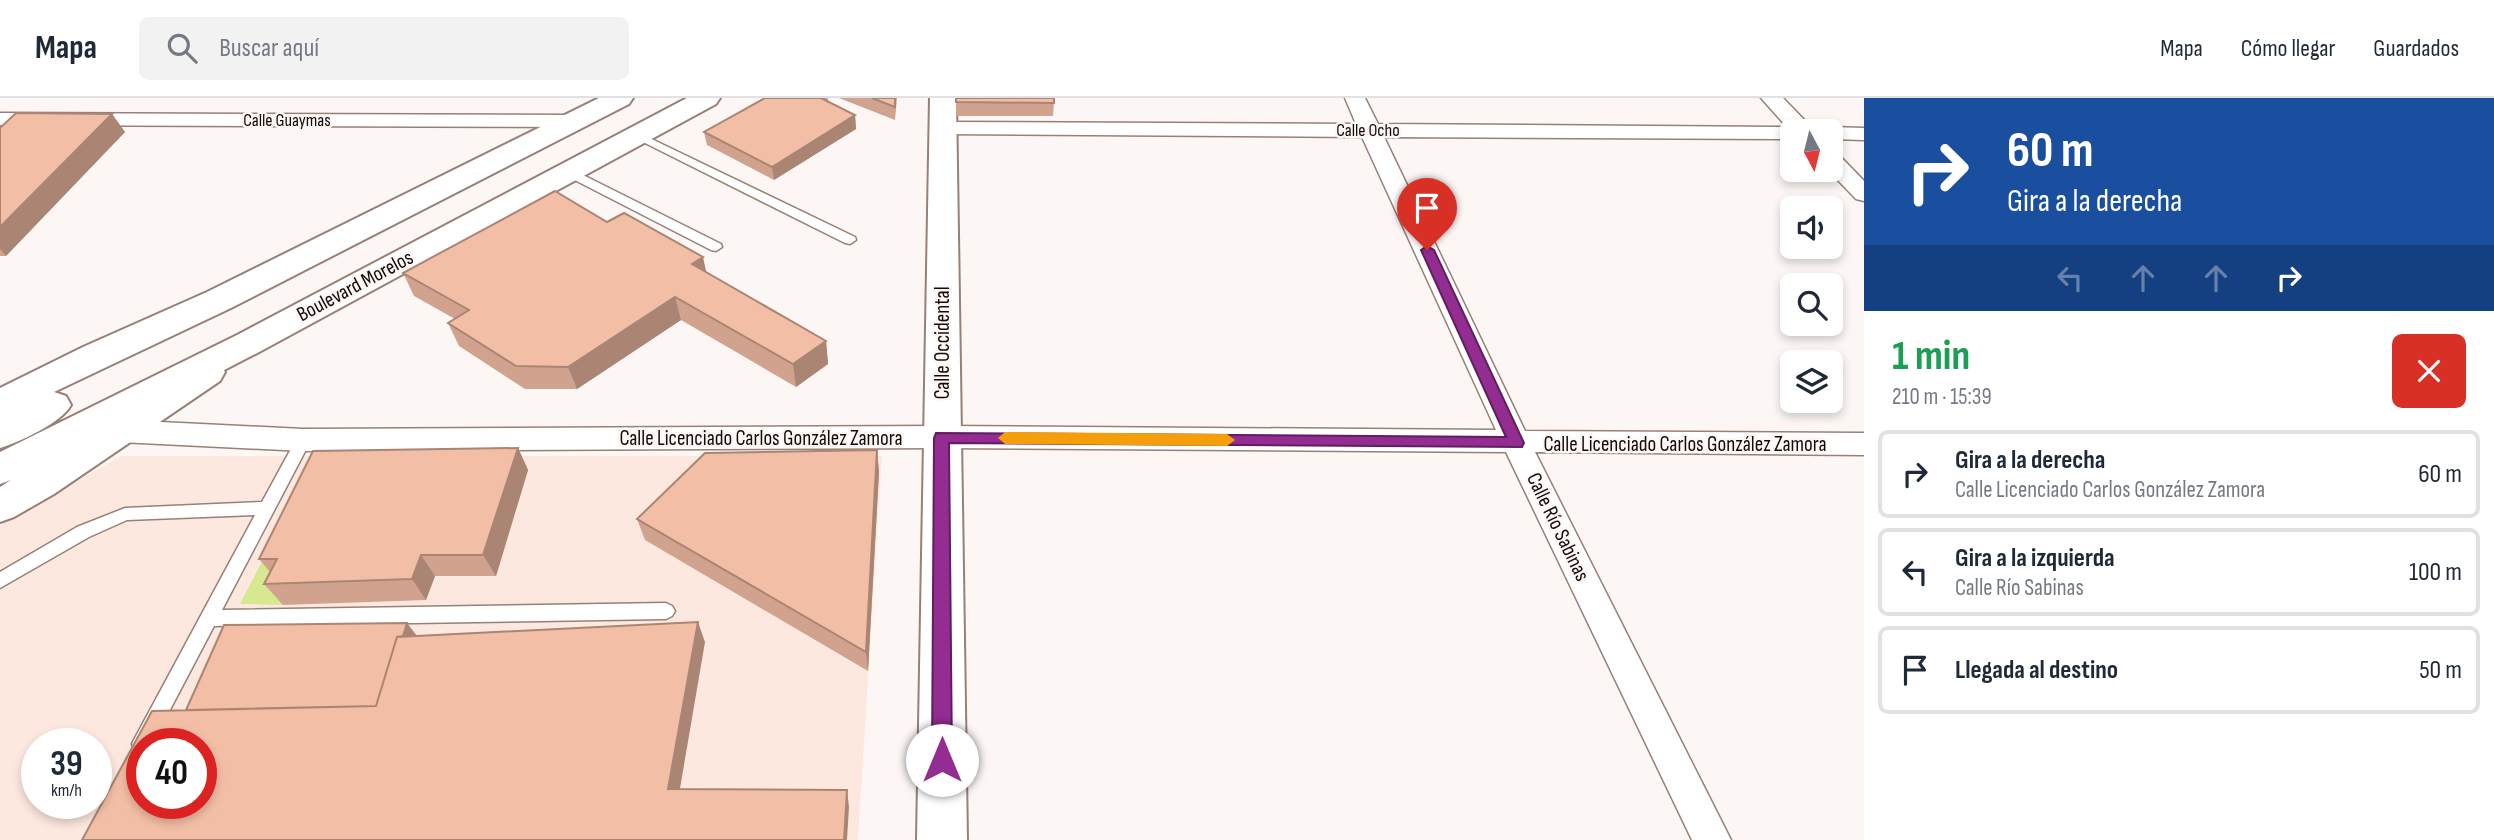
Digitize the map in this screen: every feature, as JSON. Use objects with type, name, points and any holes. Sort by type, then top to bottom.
[{"type":"main road","points":[[0,404],[96,356],[219,300],[620,98]]},
{"type":"main road","name":"Boulevard Morelos","points":[[0,469],[249,343],[707,98]]},
{"type":"main road","name":"Calle Occidental","points":[[943,840],[944,113]]},
{"type":"main road","points":[[0,434],[147,355],[219,300]]},
{"type":"main road","points":[[0,506],[120,431],[249,343]]},
{"type":"main road","points":[[0,483],[120,431]]},
{"type":"street","points":[[90,120],[111,98]]},
{"type":"street","name":"Calle Río Sabinas","points":[[1355,98],[1516,443],[1712,840]]},
{"type":"street","points":[[1771,98],[1792,119]]},
{"type":"street","name":"Calle Ocho","points":[[944,113],[1371,130],[1780,133]]},
{"type":"street","name":"Calle Guaymas","points":[[0,119],[574,121]]},
{"type":"street","points":[[1843,133],[1864,134]]},
{"type":"street","points":[[1843,172],[1864,194]]},
{"type":"street","name":"Calle Licenciado Carlos González Zamora","points":[[120,431],[303,440],[942,438],[1864,444]]},
{"type":"lane","points":[[637,135],[850,240]]},
{"type":"lane","points":[[569,172],[716,247]]},
{"type":"lane","points":[[150,728],[303,440]]},
{"type":"lane","points":[[0,581],[83,532],[125,514],[265,508]]},
{"type":"lane","points":[[208,618],[666,611]]},
{"type":"shaded area","points":[[121,456],[882,456],[858,840],[0,840],[0,525]]},
{"type":"green space","points":[[306,476],[295,580],[283,605],[240,604]]},
{"type":"building","points":[[765,98],[821,98],[855,115],[772,167],[704,132]]},
{"type":"building","points":[[872,98],[895,98],[895,107]]},
{"type":"building","points":[[956,98],[1054,98],[1054,103],[956,102]]},
{"type":"building","points":[[16,113],[112,114],[0,227],[0,128]]},
{"type":"building","points":[[555,191],[607,222],[624,213],[703,257],[692,264],[826,341],[793,364],[675,297],[568,367],[516,366],[448,323],[469,310],[403,273]]},
{"type":"building","points":[[518,448],[483,555],[421,555],[412,579],[264,584],[277,559],[259,559],[313,451]]},
{"type":"building","points":[[877,450],[866,652],[637,519],[705,453]]},
{"type":"building","points":[[698,622],[668,789],[847,790],[844,840],[82,840],[93,819],[112,819],[112,785],[126,759],[126,819],[217,819],[217,728],[143,728],[152,711],[376,706],[397,637]]},
{"type":"building","points":[[407,623],[403,636],[397,637],[376,706],[186,710],[224,625]]},
{"type":"slow traffic","points":[[1005,438],[1227,440]]},
{"type":"route","points":[[942,760],[942,438],[1516,443],[1427,250]]}]
